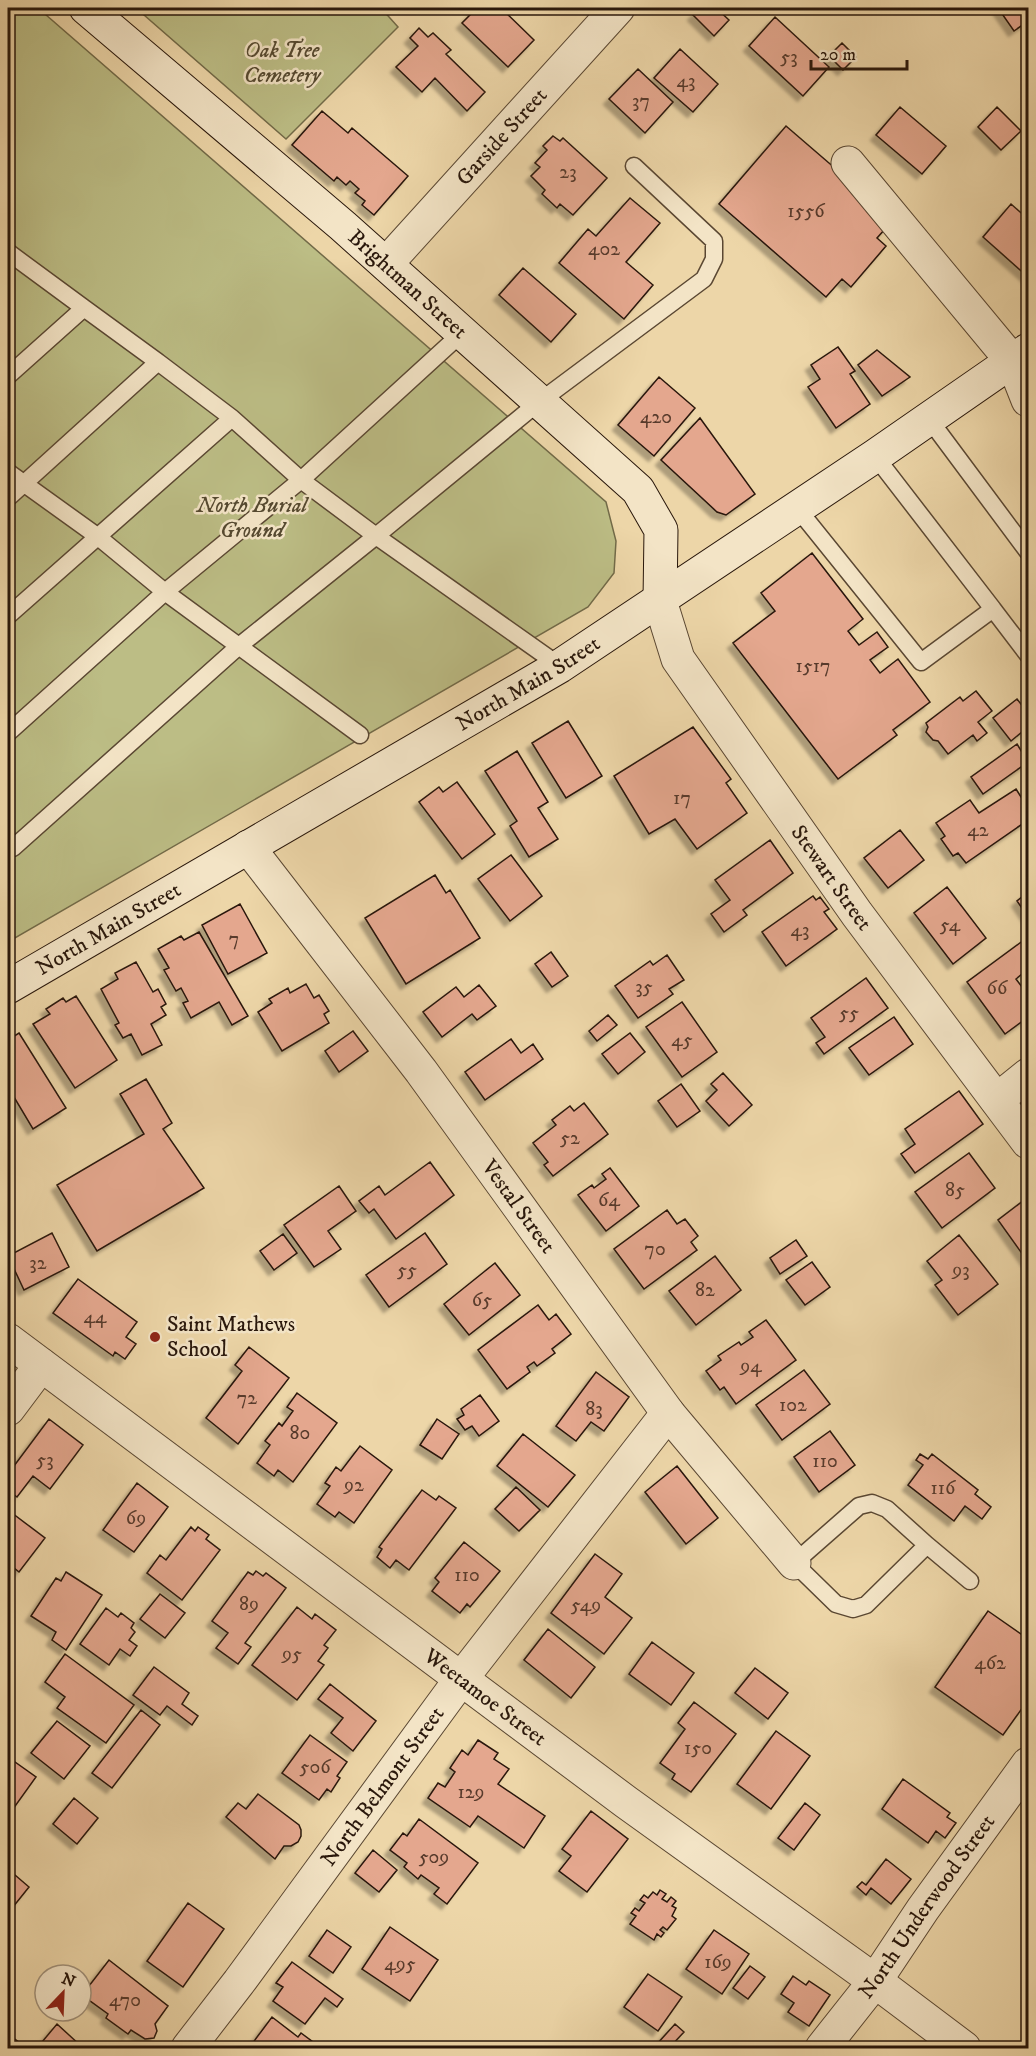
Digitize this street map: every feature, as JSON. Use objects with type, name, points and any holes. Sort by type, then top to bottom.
[{"type":"street","name":"Brightman Street","points":[[86,8],[386,264],[638,490],[661,530],[660,601]]},
{"type":"street","name":"Garside Street","points":[[386,264],[616,8]]},
{"type":"street","points":[[848,163],[1021,356],[1029,400]]},
{"type":"street","name":"North Main Street","points":[[8,987],[560,666],[660,601],[1021,356]]},
{"type":"street","name":"Stewart Street","points":[[660,601],[678,659],[857,914],[1029,1142]]},
{"type":"street","name":"Vestal Street","points":[[248,847],[421,1071],[668,1413],[794,1563]]},
{"type":"street","points":[[996,1100],[1029,1075]]},
{"type":"street","name":"Weetamoe Street","points":[[8,1340],[626,1802],[875,1981],[964,2049]]},
{"type":"street","points":[[8,1409],[41,1365]]},
{"type":"street","name":"North Belmont Street","points":[[188,2049],[461,1679],[668,1413]]},
{"type":"street","name":"North Underwood Street","points":[[822,2049],[875,1981],[923,1909],[1029,1764]]},
{"type":"lane","points":[[13,848],[239,646],[539,402],[704,279],[714,259],[714,241],[634,166]]},
{"type":"lane","points":[[8,252],[232,418],[301,480],[560,666]]},
{"type":"lane","points":[[8,376],[84,308]]},
{"type":"lane","points":[[8,733],[165,592],[301,480],[463,332]]},
{"type":"lane","points":[[8,498],[159,362]]},
{"type":"lane","points":[[8,616],[232,418]]},
{"type":"lane","points":[[929,419],[1029,552]]},
{"type":"lane","points":[[875,456],[1029,655]]},
{"type":"lane","points":[[8,472],[97,536],[165,592],[360,735]]},
{"type":"lane","points":[[798,508],[921,662],[993,609]]},
{"type":"lane","points":[[927,1545],[866,1605],[853,1609],[836,1604],[794,1563],[858,1506],[872,1503],[887,1509],[970,1581]]},
{"type":"green space","name":"North Burial Ground","points":[[8,8],[38,8],[606,502],[616,541],[614,573],[588,607],[8,942]]},
{"type":"green space","name":"Oak Tree Cemetery","points":[[136,8],[381,8],[398,27],[286,139]]},
{"type":"building","points":[[477,8],[501,8],[534,40],[508,67],[462,23]]},
{"type":"building","points":[[700,8],[716,8],[729,20],[714,36],[693,15]]},
{"type":"building","points":[[998,8],[1028,8],[1028,21],[1014,31]]},
{"type":"building","points":[[775,17],[829,67],[803,96],[749,46]]},
{"type":"building","points":[[419,28],[428,37],[433,33],[451,50],[446,54],[485,92],[467,111],[435,78],[422,92],[396,67],[418,46],[410,38]]},
{"type":"building","points":[[842,43],[856,57],[843,70],[829,56]]},
{"type":"building","points":[[680,49],[718,84],[693,112],[654,78]]},
{"type":"building","points":[[638,69],[673,102],[645,133],[609,99]]},
{"type":"building","points":[[900,107],[946,146],[922,174],[876,135]]},
{"type":"building","points":[[997,107],[1021,131],[1001,150],[978,127]]},
{"type":"building","points":[[322,111],[348,133],[352,128],[408,176],[374,215],[362,205],[365,201],[355,193],[359,189],[350,181],[346,185],[337,177],[334,181],[292,145]]},
{"type":"building","points":[[786,126],[894,219],[877,238],[886,246],[851,287],[842,279],[826,297],[719,204]]},
{"type":"building","points":[[553,136],[560,141],[563,138],[607,178],[573,215],[560,204],[557,208],[542,194],[545,190],[531,176],[540,167],[535,163],[547,150],[543,146]]},
{"type":"building","points":[[630,198],[660,223],[626,262],[653,285],[624,319],[559,263],[588,229],[596,236]]},
{"type":"building","points":[[1011,204],[1028,219],[1028,277],[983,237]]},
{"type":"building","points":[[523,268],[576,314],[551,342],[499,295]]},
{"type":"building","points":[[838,347],[855,371],[850,374],[870,404],[836,428],[808,387],[820,379],[811,365]]},
{"type":"building","points":[[877,350],[910,377],[882,396],[858,365]]},
{"type":"building","points":[[659,377],[695,408],[654,456],[618,425]]},
{"type":"building","points":[[700,418],[755,494],[726,515],[717,512],[661,460]]},
{"type":"building","points":[[812,553],[863,619],[848,631],[859,645],[877,632],[888,647],[870,660],[880,673],[898,659],[930,702],[893,730],[897,735],[838,779],[733,643],[775,611],[761,593]]},
{"type":"building","points":[[976,691],[992,711],[978,722],[987,733],[977,741],[973,735],[948,754],[938,741],[933,740],[926,732],[928,727],[926,723],[960,697],[963,701]]},
{"type":"building","points":[[1017,699],[1028,713],[1028,727],[1011,741],[993,718]]},
{"type":"building","points":[[568,721],[602,776],[566,798],[532,743]]},
{"type":"building","points":[[693,727],[731,779],[726,783],[747,813],[697,849],[675,819],[649,834],[614,776]]},
{"type":"building","points":[[1017,744],[1028,762],[983,794],[971,777]]},
{"type":"building","points":[[517,751],[548,802],[538,808],[558,839],[529,857],[510,826],[517,821],[485,771]]},
{"type":"building","points":[[457,782],[495,834],[462,859],[419,802],[439,787],[443,792]]},
{"type":"building","points":[[1016,789],[1028,808],[1028,820],[966,863],[958,853],[953,856],[941,839],[945,836],[936,823],[970,800],[979,813]]},
{"type":"building","points":[[900,830],[924,860],[888,888],[864,858]]},
{"type":"building","points":[[770,840],[793,873],[743,910],[747,915],[724,932],[711,914],[730,900],[715,880]]},
{"type":"building","points":[[511,855],[542,896],[510,921],[478,879]]},
{"type":"building","points":[[435,875],[446,893],[450,890],[480,938],[406,984],[365,918]]},
{"type":"building","points":[[947,887],[986,938],[953,964],[914,913]]},
{"type":"building","points":[[1028,892],[1028,917],[1017,901]]},
{"type":"building","points":[[813,896],[816,900],[820,897],[829,909],[824,912],[837,929],[786,966],[762,932]]},
{"type":"building","points":[[240,904],[267,953],[228,974],[202,925]]},
{"type":"building","points":[[199,932],[248,1016],[232,1025],[219,1002],[191,1018],[183,1003],[188,1001],[181,988],[176,991],[164,970],[169,968],[158,949],[181,936],[184,940]]},
{"type":"building","points":[[1028,937],[1028,969],[1016,979],[1028,995],[1028,1017],[1005,1034],[967,982]]},
{"type":"building","points":[[551,952],[568,976],[552,987],[535,964]]},
{"type":"building","points":[[667,955],[684,980],[669,989],[673,994],[638,1018],[615,986],[650,961],[653,965]]},
{"type":"building","points":[[136,962],[153,992],[158,989],[166,1004],[161,1007],[166,1015],[151,1024],[162,1045],[142,1055],[131,1034],[123,1038],[115,1025],[119,1023],[101,989],[118,979],[115,973]]},
{"type":"building","points":[[866,978],[888,1008],[824,1054],[816,1043],[825,1037],[811,1018]]},
{"type":"building","points":[[306,984],[314,998],[319,995],[329,1011],[324,1014],[329,1023],[282,1051],[258,1012],[272,1003],[269,999],[288,988],[290,993]]},
{"type":"building","points":[[479,985],[496,1006],[477,1020],[472,1014],[442,1037],[423,1012],[456,987],[464,997]]},
{"type":"building","points":[[76,996],[117,1060],[75,1088],[33,1024],[50,1014],[46,1009],[63,998],[66,1002]]},
{"type":"building","points":[[682,1002],[717,1052],[682,1077],[646,1027]]},
{"type":"building","points":[[608,1015],[617,1025],[597,1041],[589,1031]]},
{"type":"building","points":[[894,1017],[913,1044],[869,1075],[849,1048]]},
{"type":"building","points":[[353,1031],[368,1051],[339,1072],[325,1051]]},
{"type":"building","points":[[19,1033],[66,1108],[33,1129],[8,1087],[8,1040]]},
{"type":"building","points":[[630,1033],[645,1052],[618,1074],[602,1054]]},
{"type":"building","points":[[511,1039],[521,1053],[533,1044],[543,1059],[485,1100],[465,1072]]},
{"type":"building","points":[[723,1073],[752,1105],[729,1126],[706,1101],[717,1090],[711,1084]]},
{"type":"building","points":[[146,1079],[172,1123],[163,1129],[204,1188],[97,1251],[57,1185],[144,1134],[120,1094]]},
{"type":"building","points":[[681,1084],[700,1111],[677,1127],[658,1101]]},
{"type":"building","points":[[959,1091],[983,1124],[915,1173],[901,1154],[915,1144],[905,1129]]},
{"type":"building","points":[[584,1103],[608,1134],[553,1176],[544,1165],[548,1162],[533,1143],[556,1125],[552,1120],[570,1106],[574,1111]]},
{"type":"building","points":[[969,1153],[995,1188],[942,1228],[915,1192]]},
{"type":"building","points":[[430,1162],[454,1195],[396,1239],[374,1209],[369,1213],[359,1201],[379,1186],[385,1195]]},
{"type":"building","points":[[610,1168],[639,1206],[606,1231],[578,1195],[592,1185],[594,1188],[606,1179],[602,1174]]},
{"type":"building","points":[[339,1186],[356,1211],[328,1231],[341,1249],[314,1267],[284,1225]]},
{"type":"building","points":[[1028,1197],[1028,1262],[998,1220]]},
{"type":"building","points":[[667,1210],[677,1224],[685,1219],[698,1236],[691,1242],[697,1250],[644,1289],[614,1249]]},
{"type":"building","points":[[52,1233],[69,1267],[24,1290],[8,1256]]},
{"type":"building","points":[[425,1233],[447,1264],[389,1307],[366,1275]]},
{"type":"building","points":[[283,1234],[297,1253],[274,1270],[260,1251]]},
{"type":"building","points":[[959,1235],[998,1284],[958,1315],[935,1285],[942,1280],[927,1261]]},
{"type":"building","points":[[796,1240],[807,1256],[780,1274],[770,1258]]},
{"type":"building","points":[[715,1256],[741,1290],[696,1325],[669,1291]]},
{"type":"building","points":[[812,1262],[830,1287],[805,1305],[786,1280]]},
{"type":"building","points":[[495,1263],[520,1295],[469,1335],[444,1304]]},
{"type":"building","points":[[78,1279],[137,1322],[126,1337],[136,1344],[125,1359],[115,1352],[113,1356],[53,1313]]},
{"type":"building","points":[[538,1305],[549,1320],[556,1314],[571,1334],[552,1349],[555,1353],[537,1366],[534,1362],[527,1367],[530,1372],[507,1389],[478,1350]]},
{"type":"building","points":[[766,1320],[796,1360],[736,1404],[724,1387],[720,1390],[706,1371],[721,1360],[718,1356],[739,1342],[741,1345],[753,1337],[749,1332]]},
{"type":"building","points":[[249,1347],[289,1378],[238,1444],[206,1418],[242,1371],[235,1365]]},
{"type":"building","points":[[804,1370],[830,1404],[782,1440],[756,1405]]},
{"type":"building","points":[[596,1372],[629,1397],[604,1431],[591,1422],[576,1441],[556,1426]]},
{"type":"building","points":[[297,1393],[337,1423],[293,1482],[278,1470],[274,1476],[257,1463],[270,1445],[265,1441],[279,1423],[282,1426],[293,1411],[287,1407]]},
{"type":"building","points":[[480,1395],[499,1421],[479,1436],[472,1426],[465,1430],[457,1419],[464,1415],[461,1409]]},
{"type":"building","points":[[49,1419],[83,1445],[50,1489],[33,1476],[17,1497],[8,1490],[8,1474]]},
{"type":"building","points":[[437,1419],[459,1434],[442,1459],[420,1445]]},
{"type":"building","points":[[830,1431],[855,1465],[819,1492],[794,1457]]},
{"type":"building","points":[[523,1434],[575,1475],[548,1507],[497,1466]]},
{"type":"building","points":[[360,1446],[392,1470],[354,1523],[339,1512],[335,1517],[317,1504],[330,1486],[325,1483],[336,1467],[341,1471]]},
{"type":"building","points":[[920,1454],[928,1459],[932,1454],[978,1490],[975,1494],[991,1507],[982,1519],[965,1506],[954,1521],[908,1485],[923,1465],[916,1460]]},
{"type":"building","points":[[677,1466],[718,1518],[686,1544],[645,1492]]},
{"type":"building","points":[[137,1483],[168,1507],[134,1552],[103,1530]]},
{"type":"building","points":[[516,1487],[540,1510],[519,1531],[495,1509]]},
{"type":"building","points":[[422,1490],[436,1500],[439,1496],[456,1508],[409,1570],[396,1560],[390,1568],[377,1557],[382,1549],[379,1547]]},
{"type":"building","points":[[8,1510],[45,1538],[19,1572],[8,1563]]},
{"type":"building","points":[[191,1527],[195,1531],[198,1527],[209,1535],[206,1539],[220,1550],[182,1600],[147,1573],[160,1555],[166,1560]]},
{"type":"building","points":[[464,1542],[500,1571],[470,1607],[467,1604],[460,1613],[432,1591],[439,1582],[435,1578]]},
{"type":"building","points":[[595,1554],[622,1574],[605,1597],[632,1618],[604,1654],[551,1613]]},
{"type":"building","points":[[256,1571],[263,1576],[266,1573],[286,1588],[245,1643],[251,1647],[238,1664],[216,1648],[228,1633],[212,1621],[248,1572],[253,1575]]},
{"type":"building","points":[[66,1572],[102,1595],[66,1650],[52,1640],[56,1632],[31,1616],[56,1578],[61,1581]]},
{"type":"building","points":[[160,1594],[185,1613],[165,1638],[140,1619]]},
{"type":"building","points":[[297,1607],[312,1619],[315,1614],[336,1630],[324,1645],[328,1648],[318,1661],[324,1665],[297,1700],[252,1665]]},
{"type":"building","points":[[106,1608],[118,1617],[121,1613],[134,1623],[131,1628],[135,1632],[129,1640],[137,1646],[130,1656],[120,1649],[109,1665],[80,1644]]},
{"type":"building","points":[[988,1611],[1028,1639],[1028,1700],[1003,1735],[935,1687]]},
{"type":"building","points":[[548,1629],[595,1667],[571,1698],[524,1660]]},
{"type":"building","points":[[652,1642],[694,1673],[671,1705],[629,1674]]},
{"type":"building","points":[[65,1654],[134,1705],[106,1743],[57,1708],[65,1697],[45,1682]]},
{"type":"building","points":[[154,1667],[189,1693],[182,1704],[198,1716],[192,1725],[167,1706],[160,1715],[133,1695]]},
{"type":"building","points":[[755,1668],[788,1693],[768,1719],[735,1693]]},
{"type":"building","points":[[330,1684],[376,1721],[353,1751],[331,1733],[343,1718],[318,1699]]},
{"type":"building","points":[[694,1702],[736,1734],[691,1792],[672,1779],[675,1774],[660,1763],[685,1729],[678,1723]]},
{"type":"building","points":[[141,1710],[160,1725],[112,1788],[92,1773]]},
{"type":"building","points":[[57,1721],[90,1746],[64,1779],[31,1753]]},
{"type":"building","points":[[776,1731],[810,1756],[771,1809],[737,1784]]},
{"type":"building","points":[[310,1735],[347,1762],[337,1776],[340,1778],[331,1792],[327,1789],[319,1800],[282,1773]]},
{"type":"building","points":[[478,1740],[498,1753],[494,1759],[509,1769],[498,1784],[545,1816],[524,1848],[478,1816],[470,1827],[428,1798],[438,1783],[445,1787],[455,1772],[450,1768],[462,1750],[468,1755]]},
{"type":"building","points":[[8,1757],[36,1777],[8,1816]]},
{"type":"building","points":[[903,1779],[950,1813],[947,1817],[956,1823],[945,1838],[936,1831],[928,1843],[882,1809]]},
{"type":"building","points":[[258,1794],[299,1825],[301,1830],[298,1842],[291,1846],[284,1846],[275,1859],[226,1817],[238,1803],[246,1809]]},
{"type":"building","points":[[74,1798],[98,1818],[77,1844],[53,1824]]},
{"type":"building","points":[[805,1803],[820,1815],[794,1850],[778,1838]]},
{"type":"building","points":[[591,1811],[628,1839],[587,1892],[559,1871],[571,1856],[562,1849]]},
{"type":"building","points":[[419,1819],[478,1863],[447,1904],[434,1894],[439,1888],[421,1875],[418,1879],[404,1867],[407,1863],[390,1850],[403,1833],[407,1836]]},
{"type":"building","points":[[373,1850],[397,1870],[379,1892],[355,1873]]},
{"type":"building","points":[[886,1859],[911,1879],[891,1904],[871,1888],[866,1895],[857,1887],[862,1882],[866,1885]]},
{"type":"building","points":[[8,1869],[29,1887],[9,1912],[8,1911]]},
{"type":"building","points":[[660,1890],[666,1894],[662,1899],[667,1902],[671,1897],[676,1901],[672,1906],[676,1908],[672,1916],[676,1919],[667,1930],[663,1927],[660,1930],[664,1933],[661,1937],[657,1934],[654,1940],[630,1924],[636,1916],[631,1913],[635,1908],[639,1911],[645,1903],[640,1900],[644,1895],[648,1898],[653,1892],[657,1895]]},
{"type":"building","points":[[188,1903],[224,1929],[183,1987],[147,1961]]},
{"type":"building","points":[[390,1927],[438,1960],[410,2001],[362,1969]]},
{"type":"building","points":[[327,1930],[351,1947],[333,1973],[309,1956]]},
{"type":"building","points":[[714,1930],[749,1954],[722,1994],[686,1969]]},
{"type":"building","points":[[109,1960],[168,2006],[155,2024],[157,2031],[154,2038],[145,2039],[131,2030],[128,2034],[106,2018],[108,2014],[93,2003],[93,1981]]},
{"type":"building","points":[[292,1962],[343,1999],[337,2007],[325,1998],[305,2024],[273,2001],[283,1987],[276,1983]]},
{"type":"building","points":[[750,1966],[765,1977],[748,1999],[733,1988]]},
{"type":"building","points":[[648,1974],[682,1997],[658,2031],[624,2007]]},
{"type":"building","points":[[793,1976],[806,1985],[809,1981],[830,1995],[809,2026],[788,2012],[794,2003],[781,1994]]},
{"type":"building","points":[[272,2017],[298,2037],[301,2033],[313,2042],[310,2046],[314,2048],[249,2048]]},
{"type":"building","points":[[57,2024],[81,2046],[79,2048],[37,2048]]},
{"type":"building","points":[[675,2024],[684,2032],[669,2048],[662,2048],[657,2044]]},
{"type":"building","points":[[8,2034],[27,2048],[8,2048]]},
{"type":"place","name":"Saint Mathews School","points":[[155,1337]]}]
